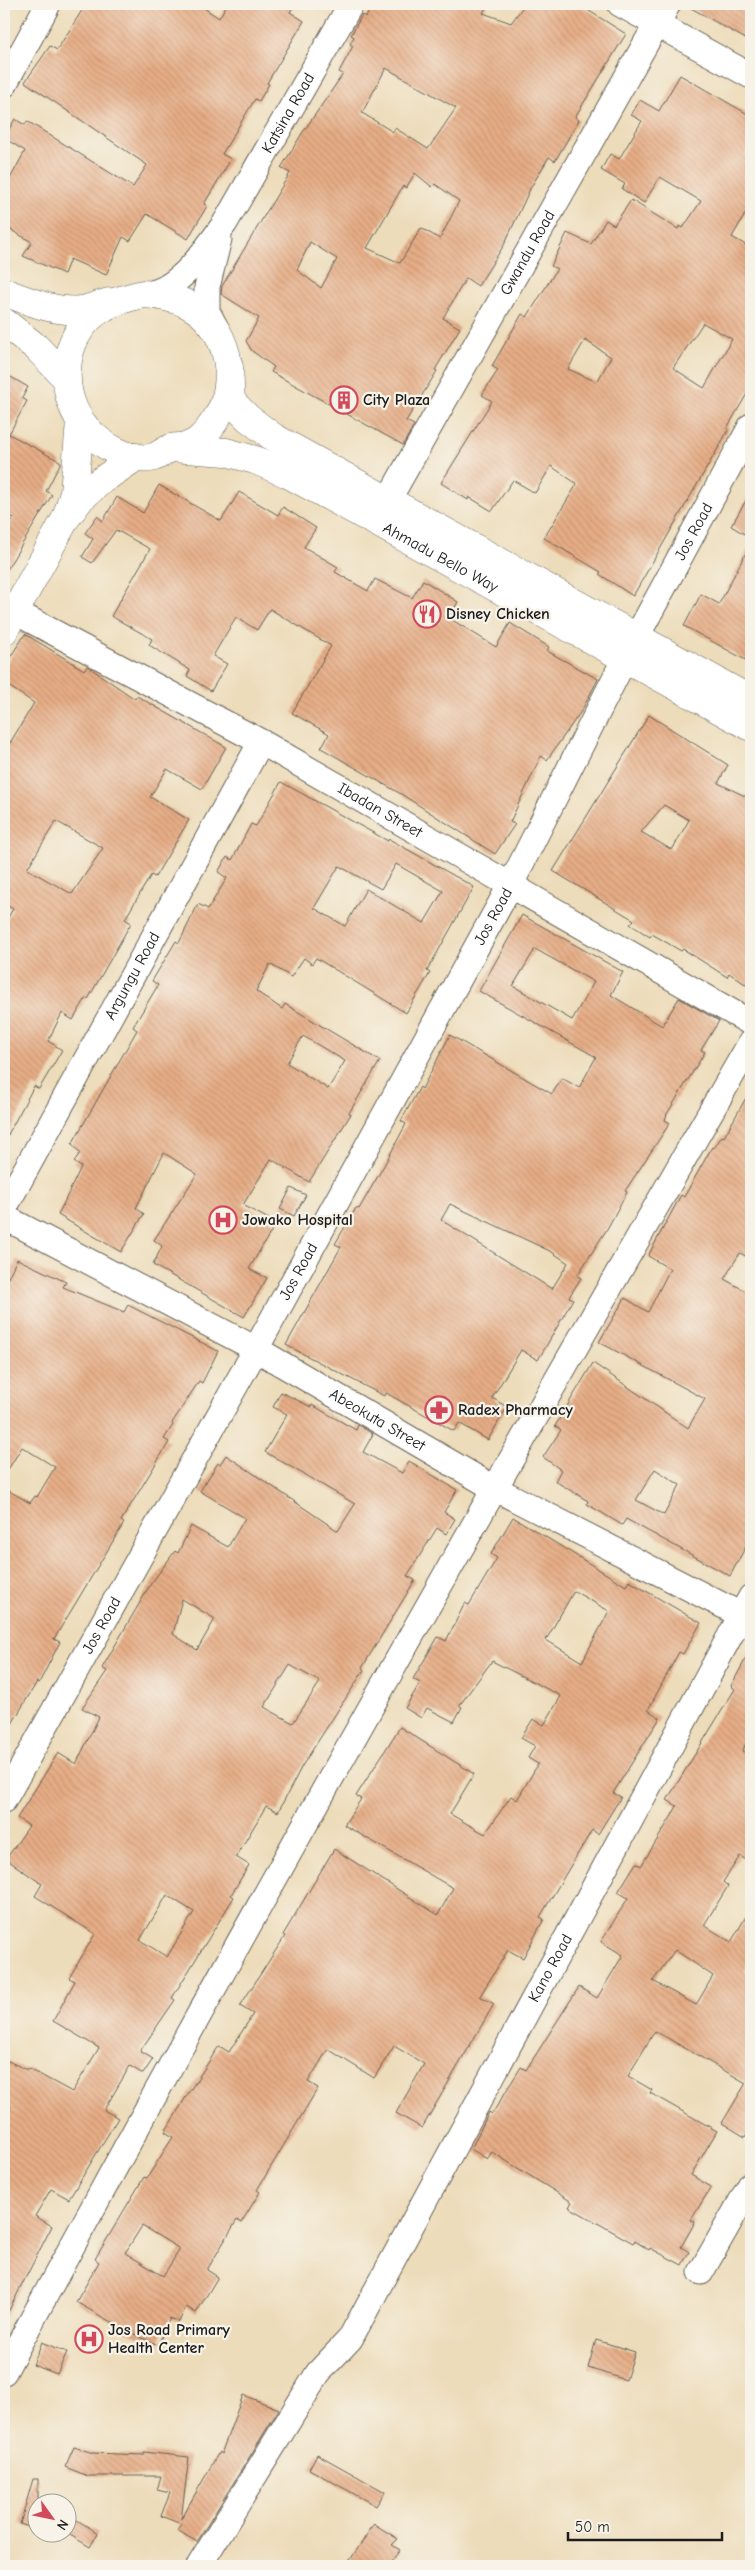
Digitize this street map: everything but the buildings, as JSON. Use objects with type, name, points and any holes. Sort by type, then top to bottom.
[{"type":"main road","points":[[4,292],[29,302],[58,309],[82,310],[130,297],[167,296],[189,304],[208,319],[221,339],[229,367],[228,390],[223,404],[208,431],[190,445],[172,448],[153,457],[136,457],[114,451],[95,439],[80,422],[70,401],[66,378],[69,354],[80,331],[96,312],[130,297]]},
{"type":"main road","points":[[4,322],[36,347],[66,378]]},
{"type":"main road","name":"Ahmadu Bello Way","points":[[229,367],[231,401],[248,418],[305,457],[387,502],[631,648],[751,727]]},
{"type":"main road","points":[[66,518],[74,493],[80,422]]},
{"type":"main road","name":"Ahmadu Bello Way","points":[[172,448],[226,452],[256,460],[288,474],[631,648],[751,700]]},
{"type":"main road","points":[[7,616],[66,518],[81,498],[102,480],[136,457]]},
{"type":"street","points":[[4,85],[48,4]]},
{"type":"street","name":"Katsina Road","points":[[130,297],[153,294],[178,280],[201,256],[225,223],[351,4]]},
{"type":"street","points":[[620,4],[662,14],[751,76]]},
{"type":"street","name":"Gwandu Road","points":[[387,502],[662,14]]},
{"type":"street","name":"Katsina Road","points":[[221,339],[207,312],[207,287],[217,245],[225,223]]},
{"type":"street","name":"Jos Road","points":[[4,1800],[256,1349],[510,886],[631,648],[751,426]]},
{"type":"street","name":"Ibadan Street","points":[[7,616],[261,742],[751,1023]]},
{"type":"street","name":"Argungu Road","points":[[4,1209],[261,742]]},
{"type":"street","points":[[4,2372],[101,2192],[494,1488],[751,1042]]},
{"type":"street","name":"Abeokuta Street","points":[[4,1218],[256,1349],[494,1488],[748,1611]]},
{"type":"street","name":"Kano Road","points":[[198,2566],[318,2373],[350,2339],[748,1611]]},
{"type":"street","points":[[701,2272],[751,2184]]},
{"type":"place","name":"City Plaza","points":[[344,400]]},
{"type":"place","name":"Disney Chicken","points":[[427,614]]},
{"type":"place","name":"Jowako Hospital","points":[[223,1220]]},
{"type":"place","name":"Radex Pharmacy","points":[[439,1410]]},
{"type":"place","name":"Jos Road Primary Health Center","points":[[89,2339]]}]
